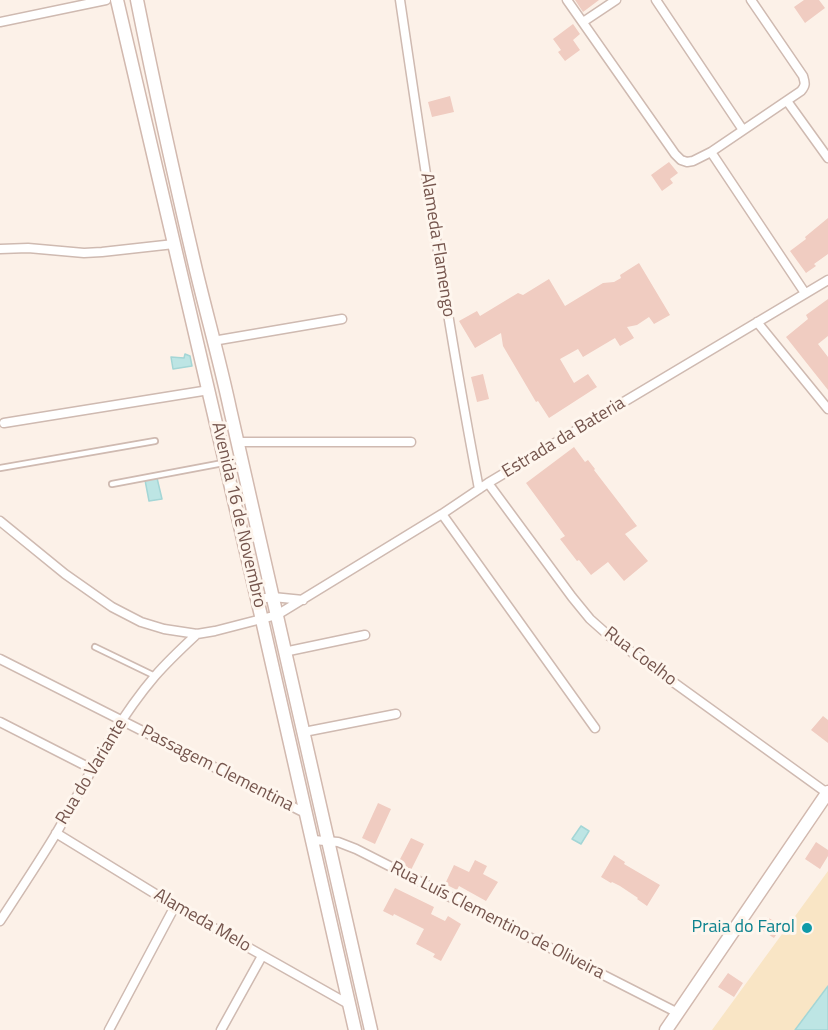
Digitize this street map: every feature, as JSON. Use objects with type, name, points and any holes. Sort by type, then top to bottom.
[{"type":"main road","name":"Avenida 16 de Novembro","points":[[117,0],[258,599],[356,1030]]},
{"type":"main road","name":"Avenida 16 de Novembro","points":[[137,0],[184,220],[230,408],[371,1030]]},
{"type":"main road","points":[[666,1030],[828,793]]},
{"type":"street","points":[[0,22],[106,0]]},
{"type":"street","name":"Alameda Flamengo","points":[[400,0],[454,354],[480,489]]},
{"type":"street","points":[[567,0],[675,154],[687,162],[711,152],[804,87],[804,80],[796,66],[751,0]]},
{"type":"street","points":[[583,22],[616,0]]},
{"type":"street","points":[[656,0],[742,130]]},
{"type":"street","points":[[787,101],[828,158]]},
{"type":"street","points":[[711,152],[805,294]]},
{"type":"street","points":[[0,249],[28,248],[84,253],[174,244]]},
{"type":"street","name":"Estrada da Bateria","points":[[198,634],[215,632],[277,615],[442,514],[488,483],[828,280]]},
{"type":"street","points":[[213,341],[342,319]]},
{"type":"street","points":[[757,322],[828,409]]},
{"type":"street","points":[[4,423],[208,390]]},
{"type":"street","points":[[237,442],[411,442]]},
{"type":"street","name":"Rua Coelho","points":[[488,483],[572,597],[608,635],[828,793]]},
{"type":"street","points":[[442,514],[595,728]]},
{"type":"street","points":[[0,521],[65,574],[112,607],[141,622],[164,629],[198,634]]},
{"type":"street","points":[[258,599],[273,597],[303,600]]},
{"type":"street","name":"Rua do Variante","points":[[0,921],[56,833],[122,721],[155,676],[198,634]]},
{"type":"street","points":[[284,652],[365,635]]},
{"type":"street","name":"Passagem Clementina","points":[[0,659],[307,814]]},
{"type":"street","points":[[304,732],[396,714]]},
{"type":"street","points":[[0,722],[92,769]]},
{"type":"street","name":"Alameda Melo","points":[[56,833],[175,906],[350,1005]]},
{"type":"street","name":"Rua Luís Clementino de Oliveira","points":[[313,840],[338,842],[356,849],[678,1013]]},
{"type":"street","points":[[109,1030],[175,906]]},
{"type":"street","points":[[221,1030],[262,956]]},
{"type":"lane","points":[[0,468],[155,441]]},
{"type":"lane","points":[[112,484],[226,463]]},
{"type":"lane","points":[[94,647],[155,676]]},
{"type":"sand","name":"Praia do Farol","points":[[828,871],[828,986],[795,1030],[712,1030]]},
{"type":"water","points":[[185,354],[190,356],[192,366],[173,369],[171,357],[184,358]]},
{"type":"water","points":[[157,478],[162,499],[149,501],[145,480]]},
{"type":"water","points":[[581,826],[589,831],[581,844],[572,839]]},
{"type":"water","points":[[828,986],[828,1030],[795,1030]]},
{"type":"building","points":[[575,0],[599,0],[583,12]]},
{"type":"building","points":[[804,0],[819,0],[825,8],[805,23],[794,7]]},
{"type":"building","points":[[573,24],[580,34],[573,40],[580,50],[565,61],[558,52],[561,50],[553,39]]},
{"type":"building","points":[[450,96],[454,112],[432,117],[428,102]]},
{"type":"building","points":[[669,162],[678,173],[670,179],[673,183],[662,191],[651,175]]},
{"type":"building","points":[[828,218],[828,254],[806,273],[790,251]]},
{"type":"building","points":[[639,263],[670,315],[654,324],[649,317],[637,325],[627,327],[634,338],[620,346],[615,338],[583,357],[578,349],[560,359],[574,383],[588,374],[597,387],[549,418],[538,401],[536,402],[503,346],[501,333],[475,348],[459,321],[477,311],[480,316],[518,293],[523,295],[549,279],[565,306],[603,283],[614,282],[621,278],[620,275]]},
{"type":"building","points":[[828,299],[828,336],[818,344],[828,357],[828,390],[786,337],[808,319],[806,315]]},
{"type":"building","points":[[483,374],[489,399],[477,402],[471,377]]},
{"type":"building","points":[[574,447],[585,462],[588,460],[637,526],[625,534],[648,561],[624,581],[608,562],[591,575],[579,560],[577,561],[560,539],[565,536],[526,483]]},
{"type":"building","points":[[823,716],[828,720],[828,743],[811,730]]},
{"type":"building","points":[[378,803],[391,809],[375,844],[362,838]]},
{"type":"building","points":[[411,838],[424,844],[411,870],[398,863]]},
{"type":"building","points":[[816,842],[828,850],[828,856],[820,869],[805,859]]},
{"type":"building","points":[[614,855],[625,862],[624,864],[660,885],[647,906],[620,886],[601,877]]},
{"type":"building","points":[[475,860],[487,866],[483,874],[498,882],[486,901],[459,886],[457,890],[445,884],[454,865],[469,872]]},
{"type":"building","points":[[395,888],[434,907],[431,914],[445,921],[448,916],[461,924],[441,961],[433,957],[435,954],[416,944],[424,929],[383,911]]},
{"type":"building","points":[[767,917],[782,926],[774,938],[760,929]]},
{"type":"building","points":[[728,973],[743,983],[734,997],[718,987]]},
{"type":"place","name":"Praia do Farol","points":[[807,928]]}]
